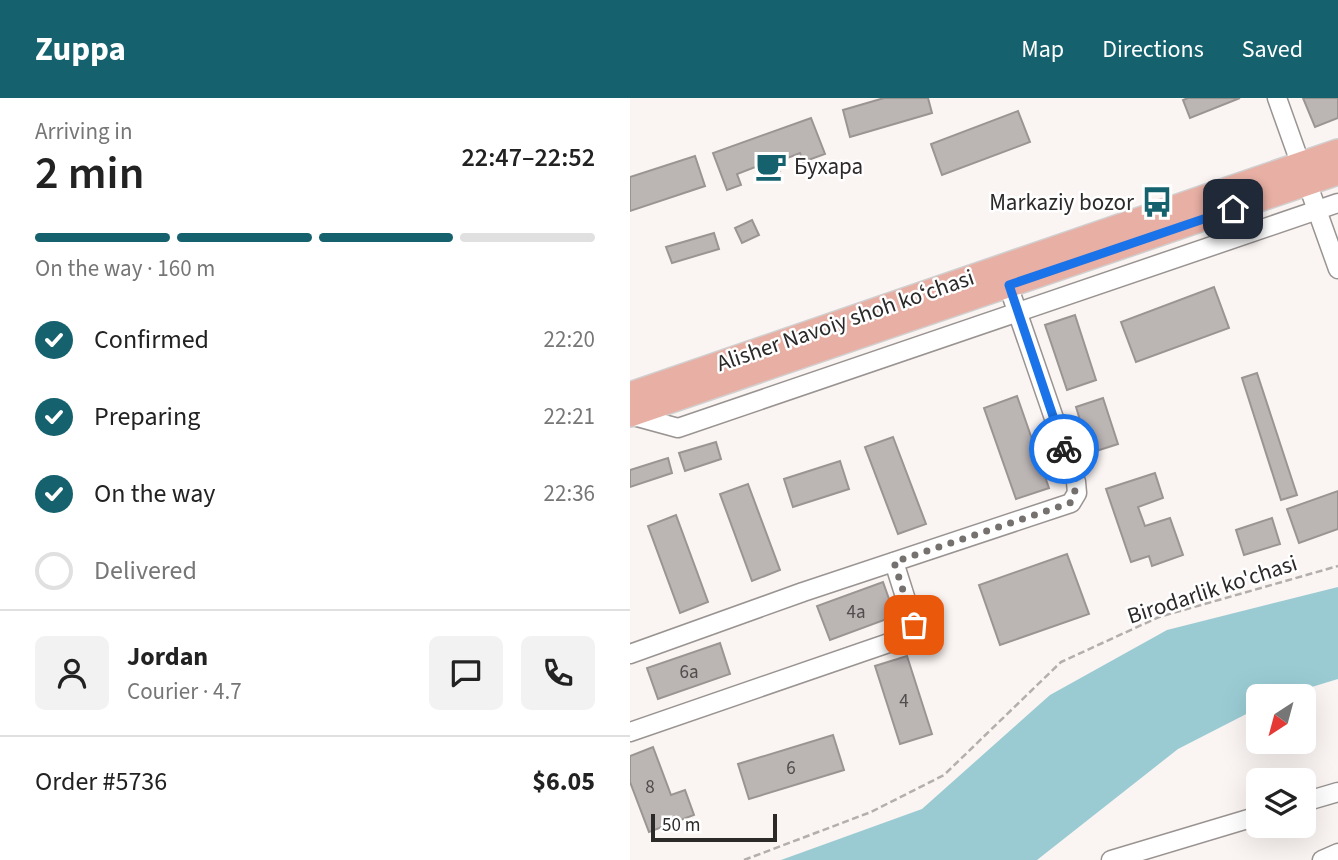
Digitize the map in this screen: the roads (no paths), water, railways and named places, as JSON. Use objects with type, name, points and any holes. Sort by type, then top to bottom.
[{"type":"main road","name":"Alisher Navoiy shoh koʻchasi","points":[[630,415],[1009,285],[1304,173],[1338,151]]},
{"type":"main road","name":"Alisher Navoiy shoh koʻchasi","points":[[630,394],[1304,173],[1338,173]]},
{"type":"street","points":[[1277,98],[1338,269]]},
{"type":"street","points":[[630,415],[678,428],[1338,203]]},
{"type":"street","points":[[630,654],[1070,503],[1077,493],[1076,482],[1009,285]]},
{"type":"street","points":[[630,732],[909,636],[914,625],[894,562]]},
{"type":"street","points":[[1316,798],[1338,792]]},
{"type":"street","points":[[1111,860],[1246,820]]},
{"type":"street","points":[[1322,860],[1338,853]]},
{"type":"water","points":[[1338,587],[1338,679],[1316,686],[1246,684],[1246,714],[1178,749],[1037,860],[781,860],[922,809],[1050,695],[1167,630]]},
{"type":"place","name":"Бухара","points":[[771,166]]},
{"type":"place","name":"Markaziy bozor","points":[[1157,202]]}]
